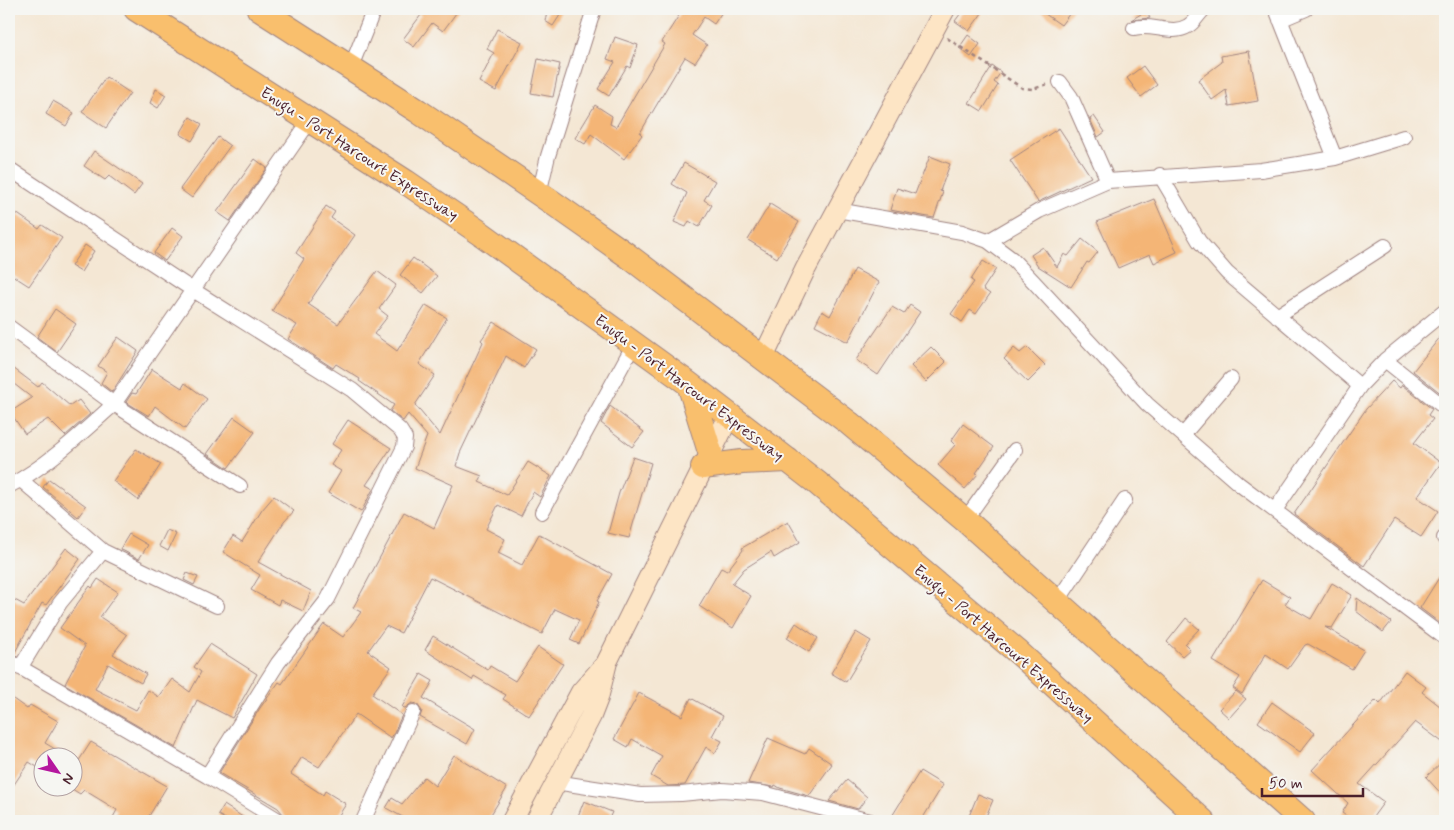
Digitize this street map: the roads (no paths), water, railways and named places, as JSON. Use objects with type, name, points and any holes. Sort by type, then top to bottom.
[{"type":"highway","name":"Enugu - Port Harcourt Expressway","points":[[136,9],[311,119],[471,226],[634,344],[788,460],[1020,653],[1203,821]]},
{"type":"highway","points":[[259,9],[351,68],[627,255],[849,423],[965,520],[1304,821]]},
{"type":"highway","points":[[688,384],[707,460],[742,462],[788,460]]},
{"type":"main road","points":[[763,358],[805,270],[945,9]]},
{"type":"main road","points":[[536,821],[591,716],[598,698],[607,662],[729,416]]},
{"type":"main road","points":[[512,821],[581,692],[607,662]]},
{"type":"street","points":[[351,68],[374,9]]},
{"type":"street","points":[[539,194],[550,147],[594,9]]},
{"type":"street","points":[[1134,28],[1144,26],[1178,30],[1189,26],[1204,9]]},
{"type":"street","points":[[1306,9],[1278,14],[1335,158]]},
{"type":"street","points":[[1060,82],[1071,97],[1108,181]]},
{"type":"street","points":[[217,606],[103,550],[15,483],[82,433],[114,404],[311,119]]},
{"type":"street","points":[[988,241],[1039,211],[1108,181],[1160,175],[1262,170],[1335,158],[1404,137]]},
{"type":"street","points":[[11,170],[193,290],[352,390],[400,430],[405,438],[404,447],[328,599],[278,663],[207,776]]},
{"type":"street","points":[[1160,175],[1199,241],[1227,273],[1360,386]]},
{"type":"street","points":[[837,210],[962,232],[988,241],[1028,275],[1148,404],[1239,484],[1445,638]]},
{"type":"street","points":[[1277,316],[1385,246]]},
{"type":"street","points":[[1275,510],[1360,386],[1385,360],[1445,311]]},
{"type":"street","points":[[9,327],[114,404],[240,486]]},
{"type":"street","points":[[542,512],[634,344]]},
{"type":"street","points":[[1385,360],[1445,408]]},
{"type":"street","points":[[1183,435],[1231,379]]},
{"type":"street","points":[[965,520],[1015,450]]},
{"type":"street","points":[[1057,602],[1125,500]]},
{"type":"street","points":[[103,550],[13,666],[207,776],[280,821]]},
{"type":"street","points":[[363,821],[413,712]]},
{"type":"street","points":[[555,782],[640,795],[722,790],[763,793],[870,821]]}]
